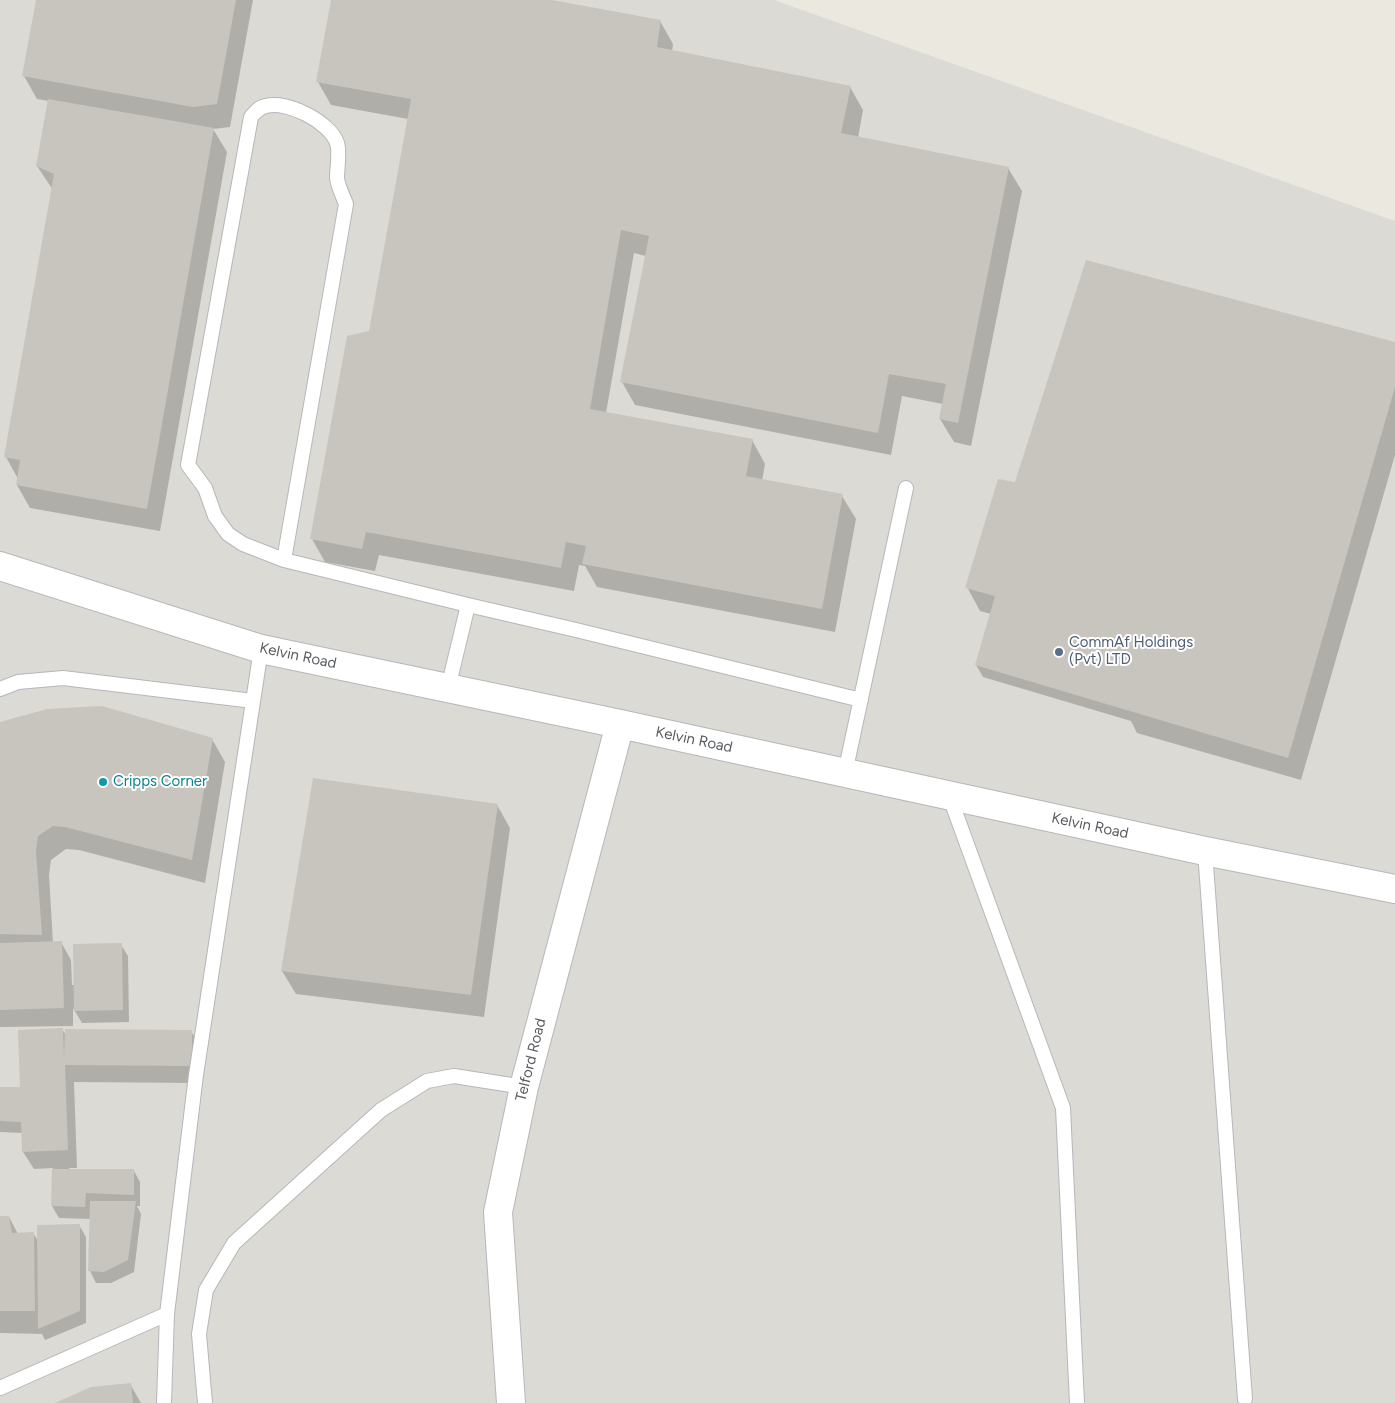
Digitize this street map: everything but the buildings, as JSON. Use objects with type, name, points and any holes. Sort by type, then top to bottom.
[{"type":"street","name":"Kelvin Road","points":[[0,566],[261,649],[620,724],[1205,851],[1395,889]]},
{"type":"street","name":"Telford Road","points":[[511,1403],[498,1212],[524,1087],[620,724]]},
{"type":"lane","points":[[284,560],[346,204],[338,180],[337,143],[322,122],[294,108],[276,104],[257,109],[251,117],[188,465],[205,488],[215,516],[228,534],[243,544],[284,560],[861,700]]},
{"type":"lane","points":[[845,773],[906,488]]},
{"type":"lane","points":[[448,688],[468,605]]},
{"type":"lane","points":[[164,1403],[167,1314],[196,1075],[261,649]]},
{"type":"lane","points":[[0,689],[18,682],[63,678],[253,701]]},
{"type":"lane","points":[[949,795],[1062,1108],[1078,1403]]},
{"type":"lane","points":[[1205,851],[1246,1399]]},
{"type":"lane","points":[[205,1403],[199,1334],[206,1290],[234,1243],[381,1110],[427,1081],[454,1076],[524,1087]]},
{"type":"lane","points":[[0,1388],[167,1314]]},
{"type":"shaded area","points":[[0,0],[774,0],[1395,221],[1395,1403],[0,1403]]},
{"type":"place","name":"CommAf Holdings (Pvt) LTD","points":[[1059,652]]},
{"type":"place","name":"Cripps Corner","points":[[103,782]]}]
